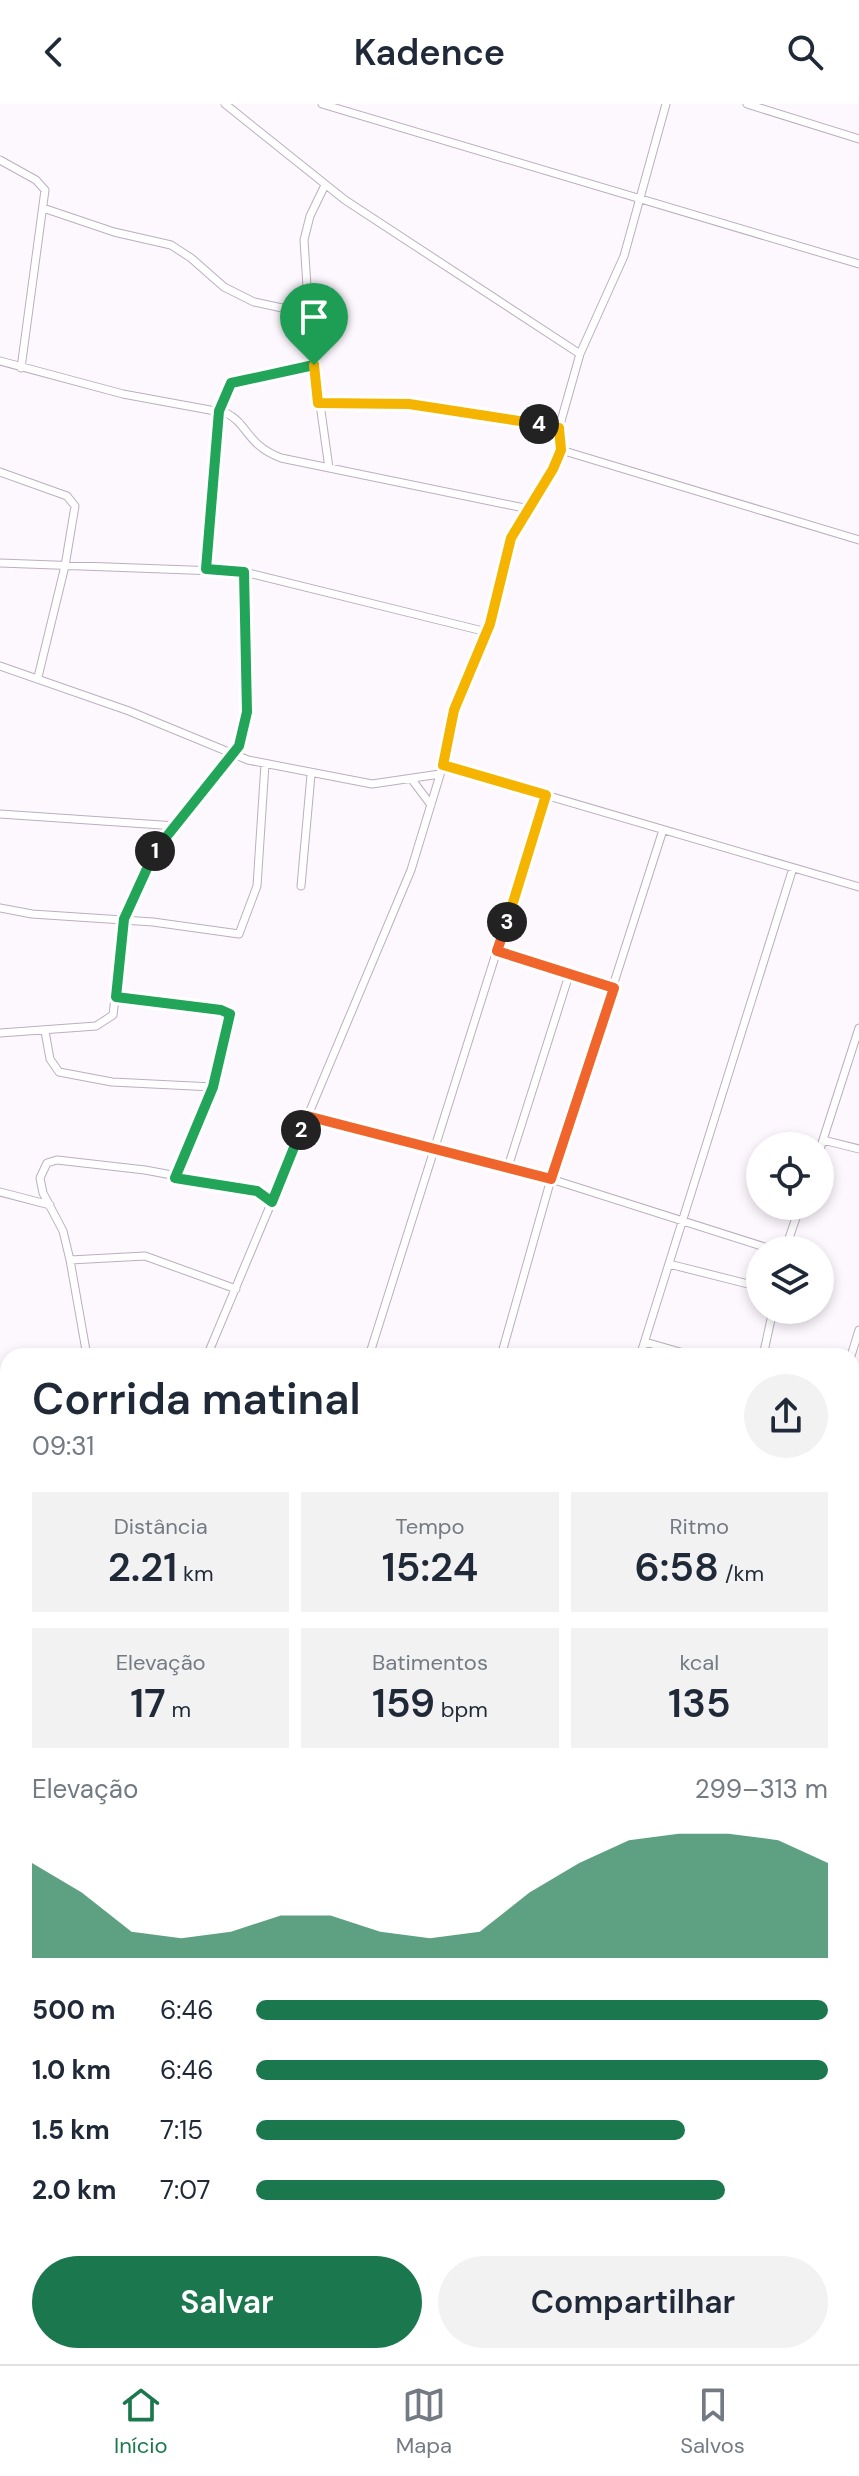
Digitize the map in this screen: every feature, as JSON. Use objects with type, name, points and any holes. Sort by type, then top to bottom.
[{"type":"street","points":[[225,104],[325,185],[580,354]]},
{"type":"street","points":[[322,104],[859,262]]},
{"type":"street","points":[[211,1348],[411,870],[442,770],[460,691],[487,632],[511,538],[561,450],[559,428],[580,354],[624,256],[666,104]]},
{"type":"street","points":[[747,104],[859,139]]},
{"type":"street","points":[[0,160],[42,184],[45,190],[21,368]]},
{"type":"street","points":[[325,185],[306,228],[308,307],[318,403],[329,468]]},
{"type":"street","points":[[43,208],[114,232],[171,245],[224,287],[254,302],[282,308],[308,307]]},
{"type":"street","points":[[0,361],[165,403],[219,411],[233,416],[261,450],[281,458],[529,509]]},
{"type":"street","points":[[206,569],[219,411],[231,383],[314,365]]},
{"type":"street","points":[[318,403],[409,404],[559,428]]},
{"type":"street","points":[[561,450],[859,540]]},
{"type":"street","points":[[0,472],[74,500],[65,566],[38,677]]},
{"type":"street","points":[[0,563],[244,572],[487,632]]},
{"type":"street","points":[[0,1033],[96,1026],[113,1015],[124,919],[156,848],[239,746],[247,712],[244,572]]},
{"type":"street","points":[[0,666],[141,715],[233,755],[265,764],[372,784],[413,781],[442,770],[546,795],[859,887]]},
{"type":"street","points":[[0,908],[32,914],[124,919],[239,934],[257,886],[265,764]]},
{"type":"street","points":[[301,886],[311,775]]},
{"type":"street","points":[[413,781],[431,805]]},
{"type":"street","points":[[371,1348],[546,795]]},
{"type":"street","points":[[0,814],[176,826]]},
{"type":"street","points":[[503,1348],[551,1179],[663,830]]},
{"type":"street","points":[[643,1348],[793,868]]},
{"type":"street","points":[[497,951],[614,988]]},
{"type":"street","points":[[508,1167],[570,972]]},
{"type":"street","points":[[116,997],[229,1012],[213,1087],[175,1178]]},
{"type":"street","points":[[826,1132],[859,1028]]},
{"type":"street","points":[[45,1031],[50,1059],[59,1072],[112,1082],[213,1087]]},
{"type":"street","points":[[848,1061],[859,1064]]},
{"type":"street","points":[[307,1116],[551,1179],[746,1241]]},
{"type":"street","points":[[834,1143],[859,1149]]},
{"type":"street","points":[[86,1348],[63,1231],[40,1178],[47,1163],[57,1160],[145,1170],[257,1191],[272,1202]]},
{"type":"street","points":[[0,1192],[50,1205]]},
{"type":"street","points":[[70,1260],[145,1256],[236,1289]]},
{"type":"street","points":[[669,1264],[746,1283]]},
{"type":"street","points":[[765,1348],[770,1324]]},
{"type":"street","points":[[645,1342],[666,1348]]},
{"type":"route","points":[[314,365],[318,403],[439,407],[559,428],[561,450],[553,469],[511,538],[490,624],[454,710],[443,765],[546,795],[497,951],[557,967],[614,988],[551,1179],[307,1116],[272,1202],[257,1191],[175,1178],[213,1087],[230,1014],[221,1010],[116,997],[124,919],[156,848],[237,750],[247,712],[244,572],[206,569],[219,411],[227,388],[239,379],[314,365]]}]
